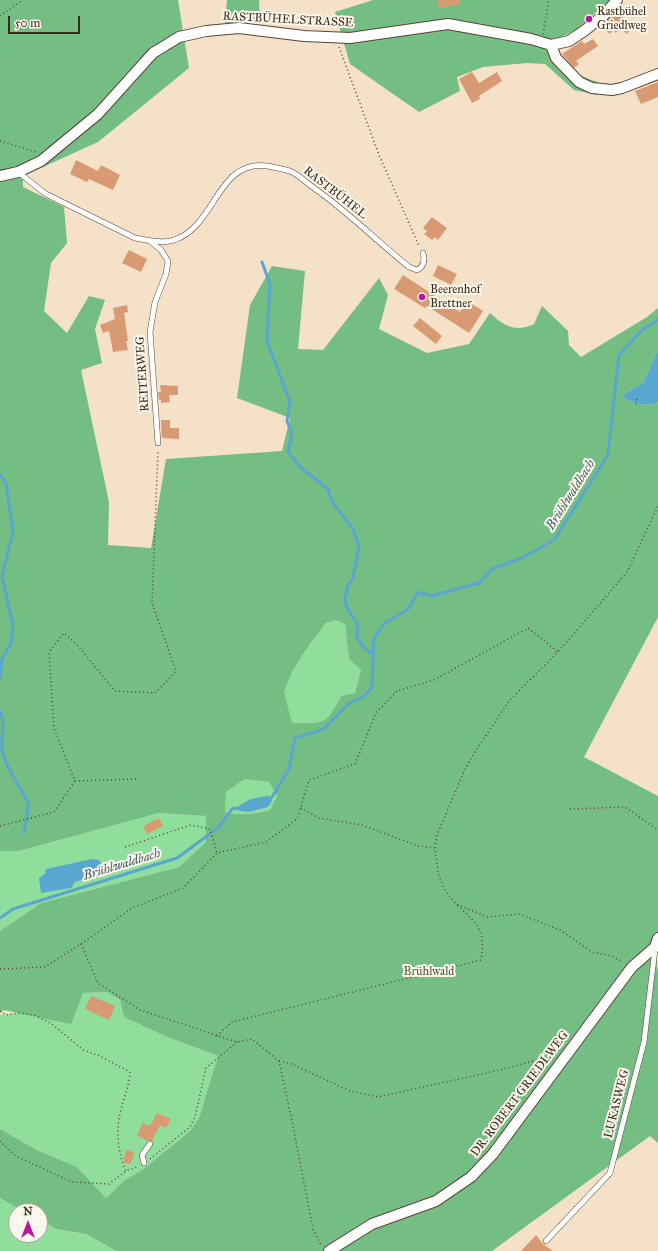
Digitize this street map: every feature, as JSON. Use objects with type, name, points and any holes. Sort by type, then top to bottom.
[{"type":"street","points":[[617,0],[604,15],[584,31],[568,41],[547,43],[556,58],[579,82],[592,88],[612,90],[622,88],[658,74]]},
{"type":"street","name":"RASTBÜHELSTRASSE","points":[[0,176],[18,172],[32,166],[47,155],[98,114],[153,53],[179,37],[206,31],[239,28],[304,36],[350,38],[448,24],[547,43]]},
{"type":"street","name":"DR. ROBERT GRIEDLWEG","points":[[329,1251],[372,1224],[436,1201],[471,1177],[493,1154],[632,967],[657,944]]},
{"type":"lane","name":"RASTBÜHEL","points":[[18,172],[46,194],[135,238],[150,241],[173,241],[189,233],[204,215],[232,175],[243,169],[258,165],[292,172],[338,204],[409,268],[417,270],[420,268],[424,261],[423,253]]},
{"type":"lane","name":"REITERWEG","points":[[150,241],[161,250],[168,261],[166,274],[155,302],[150,332],[158,443]]},
{"type":"lane","name":"LUKASWEG","points":[[546,1241],[610,1173],[644,1042],[657,944]]},
{"type":"lane","points":[[144,1163],[142,1155],[150,1144]]},
{"type":"path","points":[[0,16],[23,0]]},
{"type":"path","points":[[547,43],[549,0]]},
{"type":"path","points":[[336,38],[379,155],[423,253]]},
{"type":"path","points":[[0,141],[47,155]]},
{"type":"path","points":[[636,404],[637,399]]},
{"type":"path","points":[[75,781],[54,728],[49,652],[64,633],[79,647],[115,691],[154,692],[176,671],[152,603],[158,443]]},
{"type":"path","points":[[217,1036],[232,1022],[481,960],[484,944],[477,923],[456,904],[442,884],[438,873],[435,848],[437,835],[465,769],[509,701],[558,652],[627,572],[658,506]]},
{"type":"path","points":[[0,969],[45,967],[132,908],[183,888],[217,853],[266,842],[297,819],[309,780],[355,764],[376,713],[397,691],[434,680],[528,628],[558,652]]},
{"type":"path","points":[[75,781],[136,780]]},
{"type":"path","points":[[0,826],[54,812],[75,781]]},
{"type":"path","points":[[570,809],[625,807],[658,830]]},
{"type":"path","points":[[301,808],[319,818],[362,826],[418,846],[435,848]]},
{"type":"path","points":[[125,847],[192,825],[210,830],[217,853]]},
{"type":"path","points":[[456,904],[488,917],[519,914],[560,930],[592,952],[611,956],[632,967]]},
{"type":"path","points":[[81,944],[98,983],[140,1010],[237,1042],[252,1039],[279,1060],[292,1064],[350,1091],[378,1097],[487,1073],[552,1056],[573,1047]]},
{"type":"path","points":[[0,1011],[6,1015],[18,1013],[34,1015],[52,1024],[83,1050],[100,1056],[130,1072],[129,1089],[120,1114],[119,1146],[126,1171]]},
{"type":"path","points":[[0,1141],[16,1156],[72,1182],[109,1184],[126,1171],[139,1167],[190,1127],[195,1117],[206,1068],[237,1042]]},
{"type":"path","points":[[279,1060],[313,1229],[324,1251]]},
{"type":"green space","name":"Brühlwald","points":[[0,0],[178,0],[189,68],[98,142],[23,176],[23,187],[64,207],[67,243],[51,263],[44,311],[67,333],[89,296],[105,300],[95,329],[102,363],[81,370],[109,502],[108,545],[151,548],[166,459],[282,451],[290,418],[237,398],[250,305],[272,266],[305,271],[298,349],[323,350],[379,278],[388,295],[379,329],[427,353],[469,344],[490,313],[505,325],[510,327],[528,327],[534,324],[542,306],[568,331],[569,345],[581,357],[647,317],[658,308],[658,354],[656,354],[643,383],[625,393],[623,398],[645,405],[658,402],[658,617],[584,757],[658,796],[658,938],[655,947],[658,973],[658,1143],[650,1136],[492,1251],[116,1251],[86,1234],[56,1229],[48,1224],[48,1203],[9,1203],[0,1198],[0,1129],[37,1150],[77,1167],[106,1198],[125,1180],[142,1170],[190,1131],[199,1118],[218,1056],[165,1036],[124,1017],[120,1000],[107,992],[83,993],[71,1024],[4,1010],[0,1013],[0,931],[41,903],[179,867],[206,842],[206,816],[159,813],[19,851],[0,851]],"holes":[[[335,620],[345,624],[349,659],[361,670],[355,693],[341,696],[331,713],[323,721],[311,723],[292,723],[284,692],[292,672],[307,648],[326,623]],[[245,779],[269,782],[277,796],[270,810],[248,814],[225,812],[226,792]]]},
{"type":"green space","points":[[227,0],[259,0],[260,22],[225,23]]},
{"type":"green space","points":[[373,0],[610,0],[577,29],[548,44],[544,48],[569,68],[598,82],[597,95],[574,90],[545,64],[527,63],[483,67],[457,77],[460,91],[419,112],[350,64],[335,12]]},
{"type":"green space","points":[[335,620],[345,624],[349,659],[361,670],[355,693],[341,696],[331,713],[323,721],[311,723],[291,723],[284,692],[292,672],[307,648],[326,623]]},
{"type":"green space","points":[[245,779],[269,782],[277,796],[270,810],[248,814],[225,812],[226,792]]},
{"type":"green space","points":[[159,813],[206,816],[206,842],[179,867],[41,903],[0,931],[0,851],[19,851]]},
{"type":"green space","points":[[107,992],[120,1000],[124,1017],[165,1036],[218,1056],[199,1118],[190,1131],[142,1170],[125,1180],[106,1198],[77,1167],[37,1150],[0,1129],[0,1015],[18,1013],[34,1015],[83,993]]},
{"type":"green space","points":[[0,1198],[9,1203],[8,1243],[48,1243],[48,1224],[56,1229],[86,1234],[116,1251],[0,1251]]},
{"type":"water","points":[[656,354],[658,354],[658,402],[645,405],[623,398],[625,393],[643,383]]},
{"type":"water","points":[[267,796],[272,797],[272,801],[268,807],[249,812],[235,810],[235,808],[251,799]]},
{"type":"water","points":[[92,859],[99,860],[101,863],[98,875],[75,882],[71,888],[41,893],[39,878],[45,874],[46,869]]},
{"type":"building","points":[[437,0],[460,0],[460,4],[439,8]]},
{"type":"building","points":[[616,11],[633,26],[627,34],[620,28],[616,33],[613,30],[610,34],[601,26]]},
{"type":"building","points":[[593,39],[598,46],[576,61],[579,64],[574,68],[562,54],[582,41],[584,44]]},
{"type":"building","points":[[472,72],[479,83],[497,72],[502,81],[479,96],[480,99],[472,103],[459,79]]},
{"type":"building","points":[[658,82],[658,97],[641,104],[635,91]]},
{"type":"building","points":[[76,160],[98,171],[101,165],[120,175],[113,190],[89,179],[87,182],[70,174]]},
{"type":"building","points":[[432,217],[447,228],[438,240],[435,237],[432,240],[424,234],[427,231],[423,228]]},
{"type":"building","points":[[129,250],[147,259],[141,272],[122,263]]},
{"type":"building","points":[[438,265],[457,274],[451,285],[433,276]]},
{"type":"building","points":[[403,275],[460,312],[467,301],[483,311],[469,333],[427,306],[425,308],[394,289]]},
{"type":"building","points":[[127,305],[128,312],[124,313],[128,350],[113,352],[109,331],[103,333],[100,325],[115,319],[113,308]]},
{"type":"building","points":[[420,318],[442,336],[436,344],[413,326]]},
{"type":"building","points":[[160,385],[178,386],[178,395],[169,395],[170,402],[161,403],[158,392],[161,392]]},
{"type":"building","points":[[161,420],[170,420],[170,428],[179,428],[179,439],[162,438]]},
{"type":"building","points":[[159,818],[163,826],[147,834],[143,826]]},
{"type":"building","points":[[91,996],[115,1006],[109,1020],[85,1009]]},
{"type":"building","points":[[157,1113],[171,1119],[166,1128],[160,1125],[152,1141],[148,1141],[137,1135],[143,1123],[150,1126]]},
{"type":"building","points":[[126,1150],[134,1152],[131,1164],[123,1162]]},
{"type":"building","points":[[536,1235],[543,1244],[553,1251],[521,1251]]},
{"type":"waterway","points":[[262,262],[270,284],[267,341],[290,402],[287,421],[292,433],[288,452],[300,467],[328,489],[332,502],[353,529],[359,546],[353,578],[348,585],[345,599],[347,608],[358,625],[357,637],[364,648],[373,654]]},
{"type":"waterway","name":"Brühlwaldbach","points":[[272,797],[289,769],[295,738],[324,729],[348,704],[363,697],[372,688],[374,638],[384,624],[408,609],[418,592],[432,596],[479,583],[492,569],[524,557],[554,540],[608,455],[619,355],[642,330],[658,320]]},
{"type":"waterway","points":[[0,475],[6,483],[13,532],[2,576],[13,626],[11,643],[2,659],[0,677]]},
{"type":"waterway","points":[[0,711],[3,721],[2,750],[6,763],[29,803],[24,833]]},
{"type":"waterway","name":"Brühlwaldbach","points":[[0,918],[13,909],[177,858],[218,828],[232,809],[235,808]]},
{"type":"place","name":"Rastbühel Griedlweg","points":[[589,19]]},
{"type":"place","name":"Beerenhof Brettner","points":[[422,297]]}]
